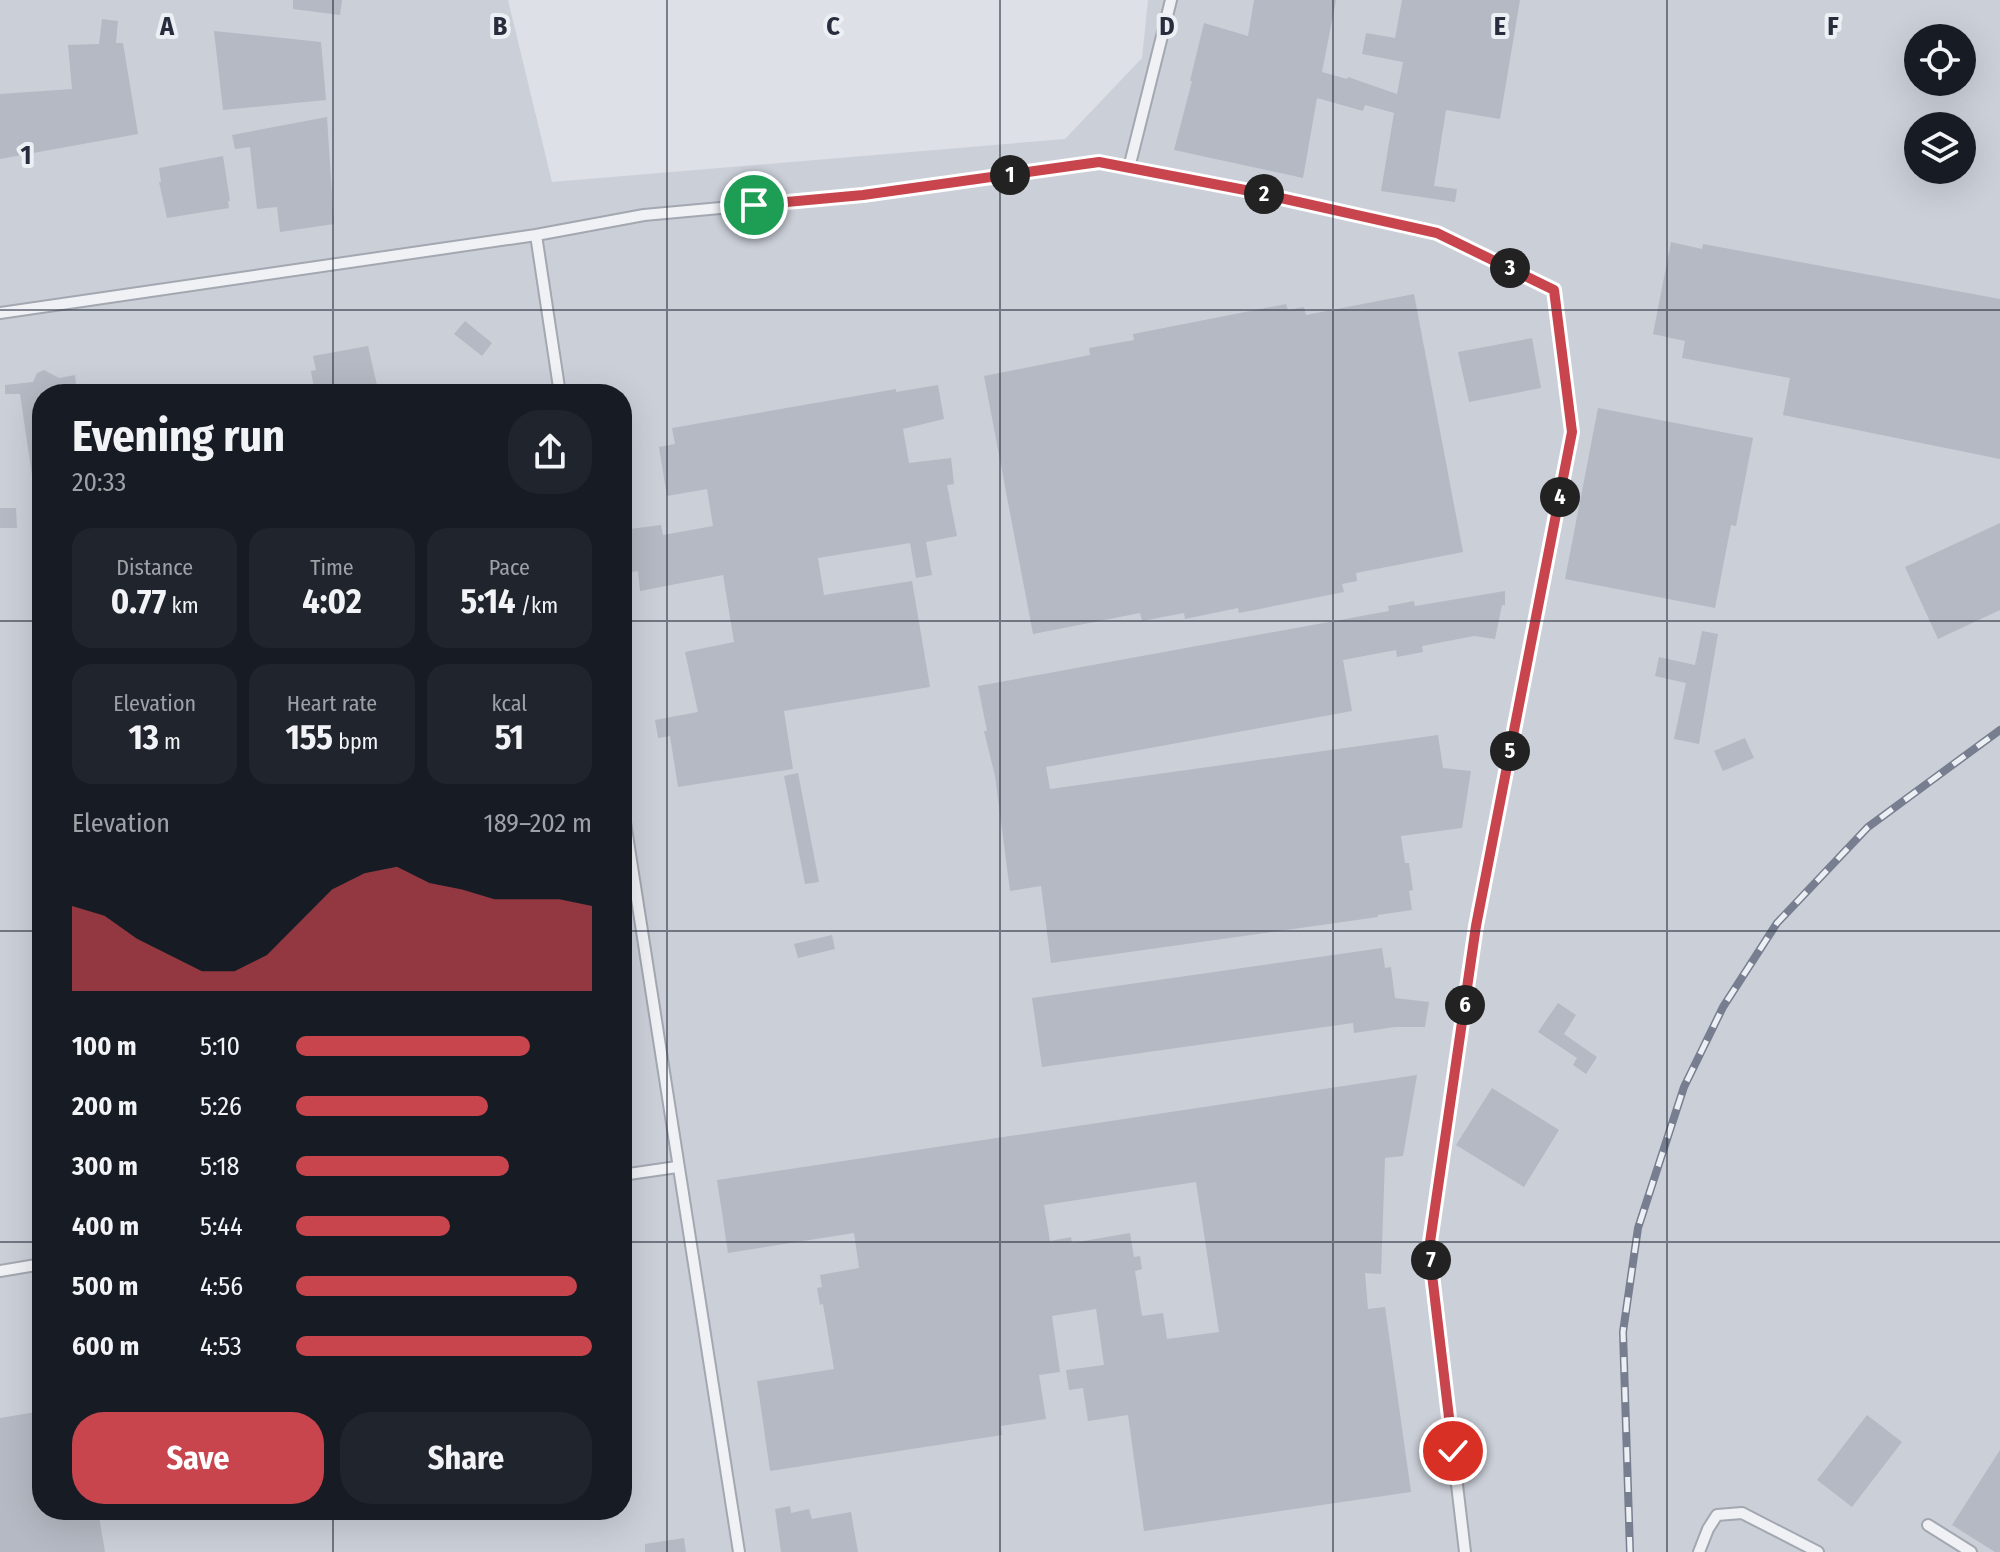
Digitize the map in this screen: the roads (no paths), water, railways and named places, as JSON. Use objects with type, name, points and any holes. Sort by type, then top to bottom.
[{"type":"lane","points":[[1129,168],[1171,0]]},
{"type":"lane","points":[[0,313],[536,235],[644,215],[863,195],[1099,162],[1245,190],[1437,233],[1554,290],[1572,432],[1476,926],[1429,1249],[1465,1552]]},
{"type":"lane","points":[[536,235],[558,384]]},
{"type":"lane","points":[[632,869],[739,1552]]},
{"type":"lane","points":[[632,1174],[677,1167]]},
{"type":"lane","points":[[0,1271],[32,1266]]},
{"type":"lane","points":[[1699,1552],[1717,1515],[1742,1513],[1818,1552]]},
{"type":"lane","points":[[1928,1525],[1971,1552]]},
{"type":"railway","points":[[1630,1552],[1623,1332],[1638,1228],[1684,1087],[1723,1007],[1777,923],[1868,827],[2000,730]]}]
